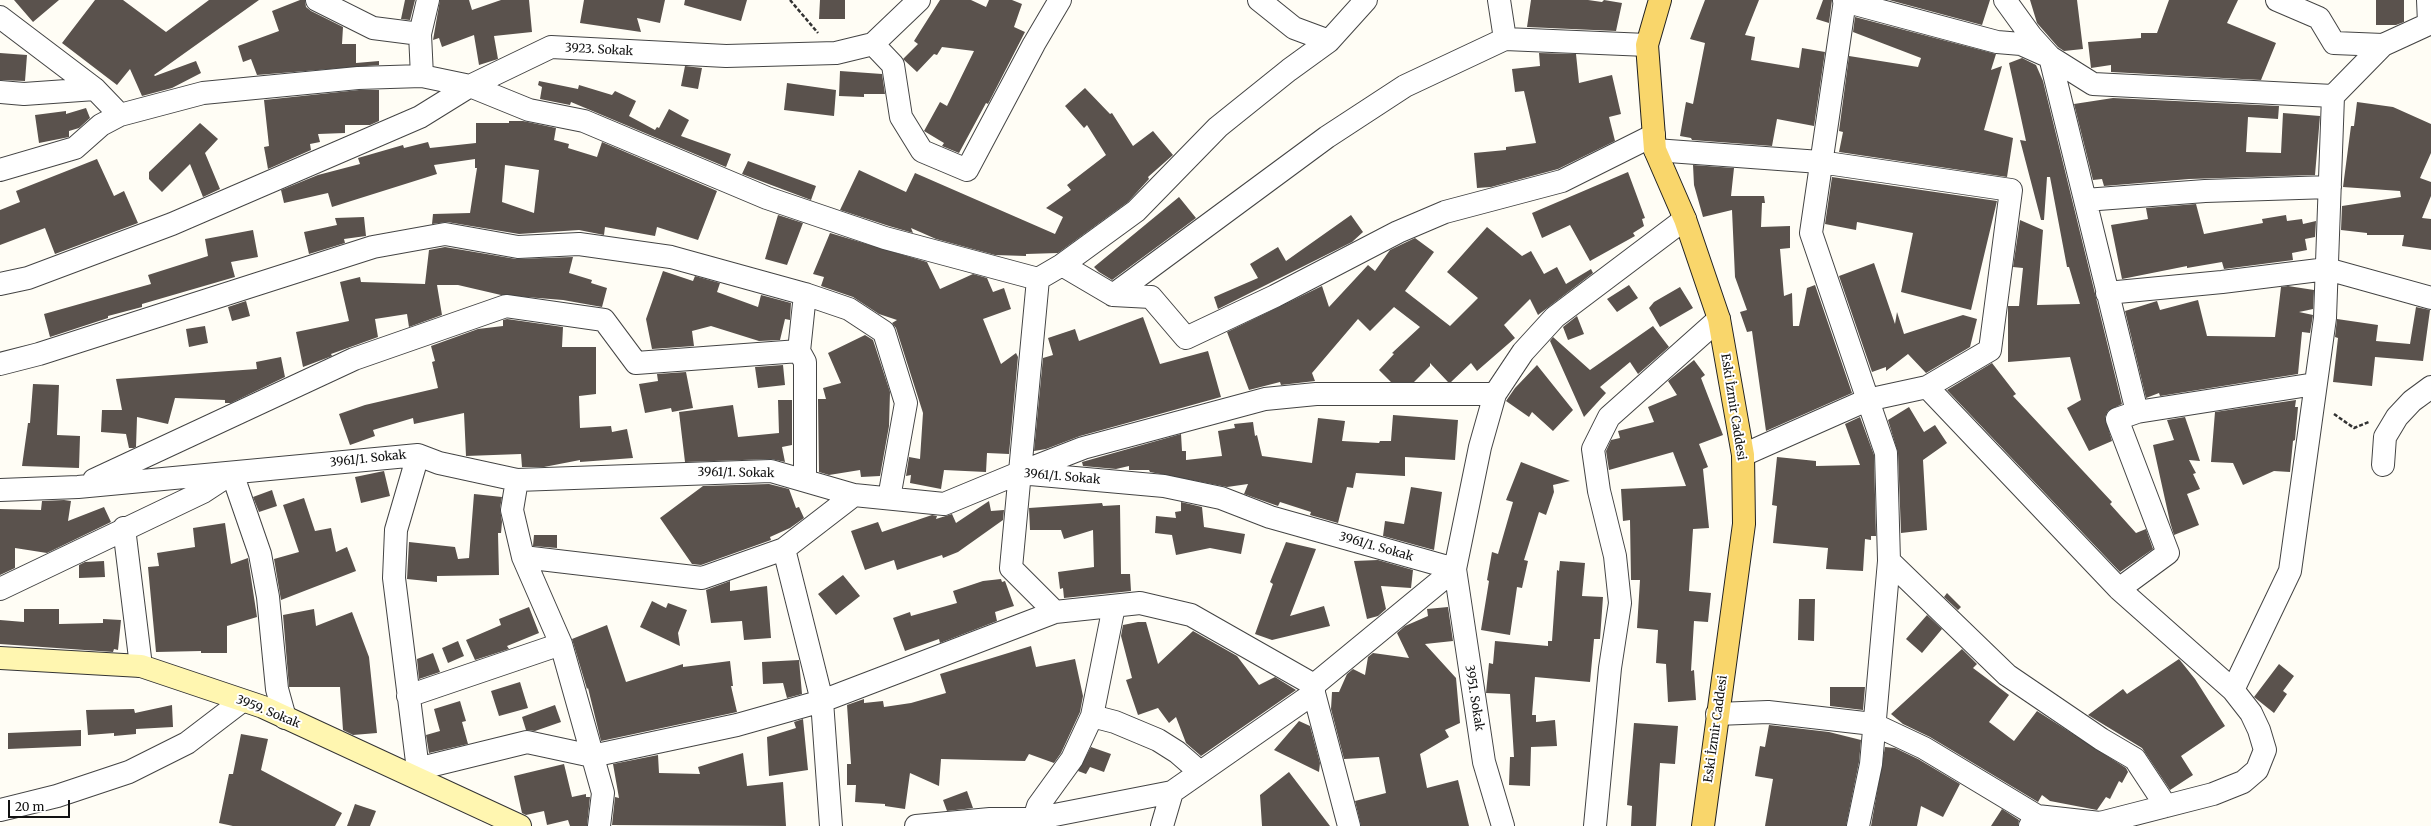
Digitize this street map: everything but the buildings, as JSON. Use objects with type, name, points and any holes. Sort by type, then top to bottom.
[{"type":"main road","name":"Eski İzmir Caddesi","points":[[1660,0],[1648,45],[1654,142],[1685,219],[1719,319],[1743,455],[1744,524],[1703,826]]},
{"type":"street","points":[[317,0],[373,28],[420,34]]},
{"type":"street","points":[[422,76],[420,34],[428,0]]},
{"type":"street","points":[[919,0],[873,44],[893,65],[900,117],[922,151],[967,170],[1034,44],[1060,0]]},
{"type":"street","points":[[1259,0],[1294,28],[1329,41]]},
{"type":"street","points":[[0,170],[75,148],[101,125],[120,115],[203,93],[351,79],[422,76],[470,86],[529,110],[584,121],[767,198],[885,238],[1038,279],[1062,265],[1136,211],[1218,127],[1289,70],[1329,41],[1366,0]]},
{"type":"street","points":[[1498,0],[1506,39]]},
{"type":"street","points":[[2006,0],[2031,36],[2050,57],[2137,412]]},
{"type":"street","points":[[2277,0],[2319,18],[2334,43],[2383,45]]},
{"type":"street","points":[[2233,690],[2290,571],[2325,318],[2333,96],[2383,45],[2430,23],[2428,0]]},
{"type":"street","points":[[1858,826],[1871,764],[1873,724],[1889,561],[1886,453],[1811,233],[1820,162],[1845,1],[1998,42],[2021,44],[2050,57],[2093,84],[2333,96]]},
{"type":"street","points":[[0,17],[95,89],[120,115]]},
{"type":"street","points":[[1114,295],[1328,137],[1405,86],[1506,39],[1648,45]]},
{"type":"street","name":"3923. Sokak","points":[[0,284],[28,278],[172,224],[420,118],[470,86],[551,47],[726,56],[836,53],[873,44]]},
{"type":"street","points":[[0,92],[24,94],[95,89]]},
{"type":"street","points":[[1062,265],[1114,295],[1151,297],[1186,338],[1276,296],[1398,232],[1445,212],[1562,181],[1654,142],[1820,162],[2011,190],[1990,350],[1927,387],[1867,400],[1743,455]]},
{"type":"street","points":[[2085,200],[2205,191],[2330,187]]},
{"type":"street","points":[[916,826],[990,819],[1035,822],[1172,792],[1314,689],[1455,569],[1480,447],[1495,394],[1524,352],[1555,317],[1685,219]]},
{"type":"street","points":[[0,364],[39,354],[373,247],[445,234],[518,247],[579,244],[671,258],[805,294],[849,309],[884,332],[906,403],[889,498]]},
{"type":"street","points":[[2108,293],[2222,282],[2327,269],[2431,298]]},
{"type":"street","points":[[1038,279],[1011,568],[1054,612]]},
{"type":"street","points":[[805,294],[799,351],[805,362],[805,480]]},
{"type":"street","points":[[78,487],[354,359],[506,306],[604,320],[636,363],[799,351]]},
{"type":"street","points":[[1595,826],[1610,676],[1620,603],[1615,556],[1599,491],[1593,448],[1609,417],[1719,319]]},
{"type":"street","points":[[2119,589],[2168,553],[2117,419],[2137,412],[2315,384]]},
{"type":"street","points":[[1717,714],[1768,712],[1873,724],[1924,748],[2034,821],[2100,823],[2213,794],[2243,782],[2257,770],[2265,750],[2259,730],[2251,713],[2233,690],[2119,589],[1927,387]]},
{"type":"street","points":[[2383,465],[2385,437],[2393,424],[2412,401],[2431,388]]},
{"type":"street","points":[[1019,473],[1083,448],[1265,399],[1316,394],[1495,394]]},
{"type":"street","points":[[418,455],[396,530],[394,578],[418,774],[527,742],[592,756],[737,725],[822,701],[1054,612],[1140,603],[1192,615],[1314,689],[1349,826]]},
{"type":"street","name":"3961/1. Sokak","points":[[0,490],[78,487],[418,455],[439,463],[517,480],[771,471],[854,495],[944,504],[1019,473],[1164,486],[1221,498],[1270,517],[1455,569]]},
{"type":"street","points":[[0,589],[124,528],[203,492],[232,473],[260,554],[268,597],[277,689],[286,718]]},
{"type":"street","points":[[517,480],[512,510],[523,557],[561,644],[603,793],[599,826]]},
{"type":"street","points":[[523,557],[702,578],[784,549],[854,495]]},
{"type":"street","points":[[124,528],[141,666]]},
{"type":"street","points":[[784,549],[822,701],[831,826],[838,826]]},
{"type":"street","points":[[1889,561],[2008,675],[2101,739],[2135,759],[2166,806]]},
{"type":"street","name":"3951. Sokak","points":[[1455,569],[1484,762],[1503,826]]},
{"type":"street","points":[[1035,822],[1038,806],[1072,759],[1092,716],[1114,606]]},
{"type":"street","points":[[408,696],[561,644]]},
{"type":"street","name":"3959. Sokak","points":[[0,658],[141,666],[242,700],[286,718],[418,774],[520,826]]},
{"type":"street","points":[[0,810],[57,796],[129,772],[186,743],[242,700]]},
{"type":"street","points":[[1092,716],[1123,724],[1158,740],[1177,752],[1200,772]]},
{"type":"street","points":[[1162,826],[1172,792]]},
{"type":"street","points":[[0,794],[21,805]]},
{"type":"path","points":[[790,0],[836,53]]},
{"type":"path","points":[[2331,412],[2354,428],[2374,420]]}]
